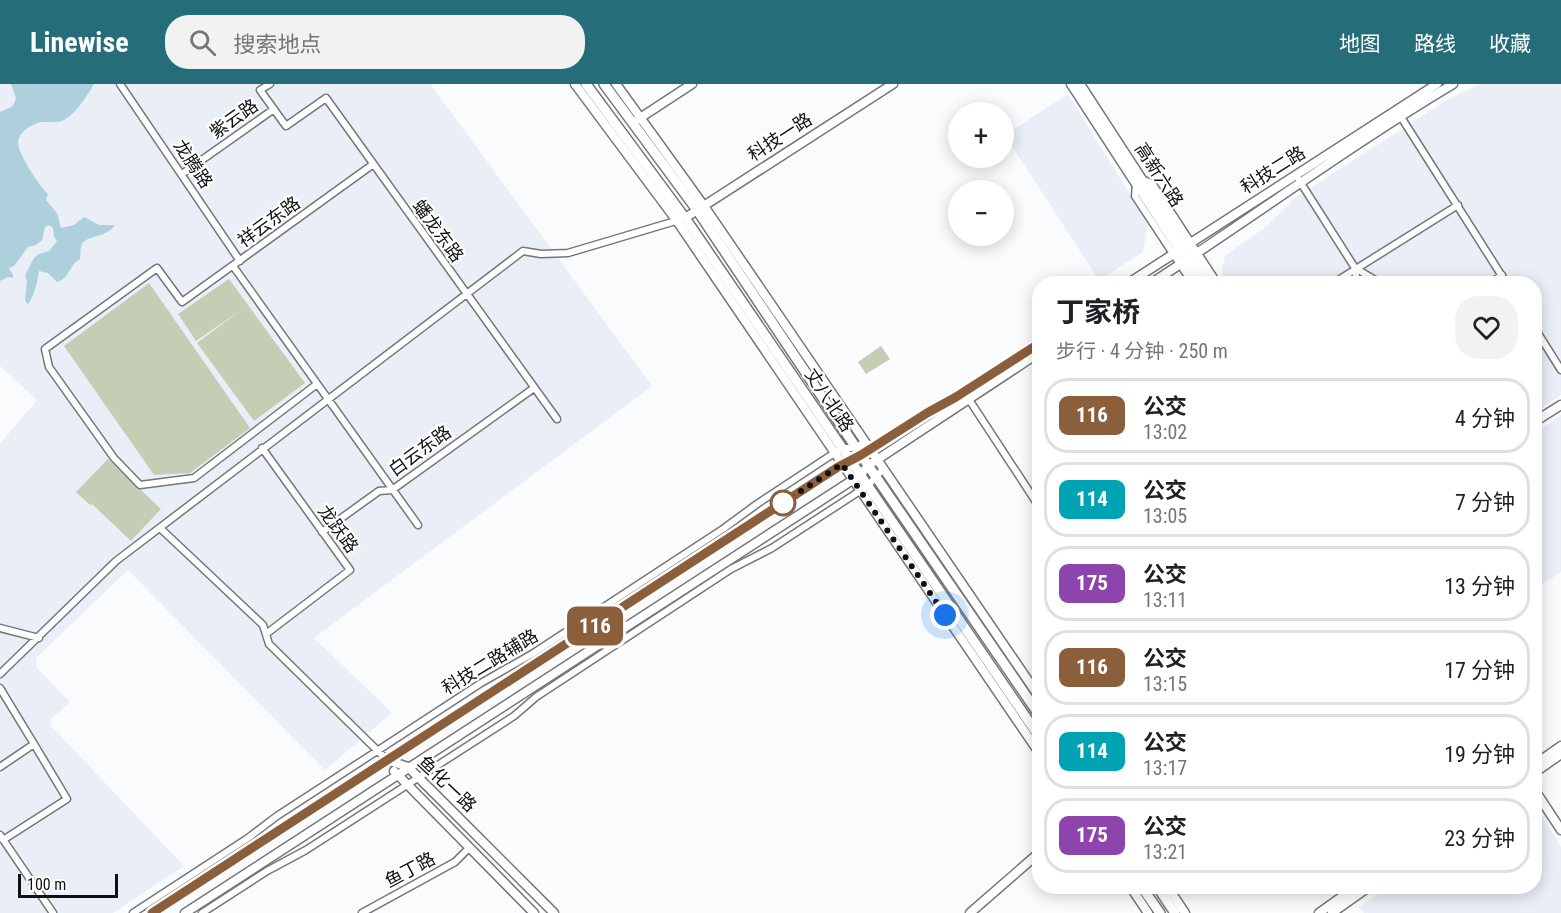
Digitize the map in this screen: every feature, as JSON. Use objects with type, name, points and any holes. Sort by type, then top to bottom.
[{"type":"main road","points":[[575,84],[681,219]]},
{"type":"main road","name":"丈八北路","points":[[586,84],[865,488],[1032,736]]},
{"type":"main road","name":"丈八北路","points":[[604,84],[637,120],[701,208],[862,449],[876,476],[1032,704]]},
{"type":"main road","points":[[616,84],[637,120],[692,84]]},
{"type":"main road","name":"科技一路","points":[[681,219],[893,84]]},
{"type":"main road","name":"高新六路","points":[[1071,84],[1139,181]]},
{"type":"main road","name":"高新六路","points":[[1080,84],[1139,181],[1189,258],[1204,276]]},
{"type":"main road","name":"科技二路","points":[[1162,276],[1437,84]]},
{"type":"main road","name":"科技二路","points":[[1139,276],[1182,247],[1453,84]]},
{"type":"main road","name":"高新六路","points":[[1189,258],[1197,276]]},
{"type":"main road","points":[[152,913],[846,462],[862,449],[956,397],[1032,348]]},
{"type":"main road","points":[[185,913],[857,477],[869,465],[1032,357]]},
{"type":"main road","points":[[1542,417],[1561,405]]},
{"type":"main road","points":[[862,449],[878,460],[1032,686]]},
{"type":"main road","points":[[1542,759],[1561,746]]},
{"type":"main road","points":[[1542,767],[1561,754]]},
{"type":"main road","name":"鱼化一路","points":[[387,760],[408,767],[554,913]]},
{"type":"main road","name":"鱼化一路","points":[[387,760],[396,775],[534,913]]},
{"type":"main road","points":[[1542,801],[1561,830]]},
{"type":"main road","points":[[970,913],[1032,859]]},
{"type":"main road","points":[[1135,894],[1148,913]]},
{"type":"main road","points":[[1147,894],[1160,913]]},
{"type":"main road","points":[[1162,894],[1175,913]]},
{"type":"main road","points":[[1172,894],[1185,913]]},
{"type":"main road","points":[[1319,913],[1346,894]]},
{"type":"main road","points":[[1332,913],[1359,894]]},
{"type":"street","name":"龙腾路","points":[[120,84],[240,261]]},
{"type":"street","points":[[270,84],[260,90],[274,109]]},
{"type":"street","name":"蟠龙东路","points":[[274,109],[286,126],[326,98],[557,419]]},
{"type":"street","name":"紫云路","points":[[182,174],[274,109]]},
{"type":"street","points":[[1401,117],[1502,275]]},
{"type":"street","name":"祥云东路","points":[[317,384],[194,478],[140,485],[114,458],[49,367],[45,349],[157,268],[182,302],[372,165]]},
{"type":"street","points":[[1298,179],[1355,268],[1356,276]]},
{"type":"street","points":[[1139,181],[1135,196],[1182,247],[1189,258],[1209,276]]},
{"type":"street","points":[[1344,276],[1458,205]]},
{"type":"street","points":[[0,674],[116,561],[523,251],[541,254],[568,253],[681,219]]},
{"type":"street","points":[[1189,258],[1191,276]]},
{"type":"street","points":[[233,266],[418,525]]},
{"type":"street","points":[[1355,268],[1368,276]]},
{"type":"street","points":[[1542,340],[1561,370]]},
{"type":"street","name":"白云东路","points":[[322,532],[379,491],[392,490],[534,388]]},
{"type":"street","points":[[968,398],[1032,496]]},
{"type":"street","name":"龙跃路","points":[[262,448],[350,570],[266,634]]},
{"type":"street","points":[[838,450],[862,449]]},
{"type":"street","name":"科技二路辅路","points":[[134,913],[248,838],[277,816],[482,683],[542,648],[723,529],[838,450]]},
{"type":"street","points":[[202,913],[267,871],[306,850],[514,716],[536,697],[712,582],[772,548],[865,488],[884,470]]},
{"type":"street","points":[[160,528],[263,625],[269,644],[387,760]]},
{"type":"street","points":[[0,628],[39,638]]},
{"type":"street","points":[[0,688],[67,799],[2,838],[53,913]]},
{"type":"street","points":[[0,767],[34,744]]},
{"type":"street","name":"鱼丁路","points":[[362,913],[455,862],[469,848]]},
{"type":"shaded area","points":[[0,84],[430,84],[652,386],[314,638],[392,713],[325,770],[128,570],[37,657],[36,667],[70,702],[51,719],[51,726],[184,866],[113,913],[0,913],[0,444],[37,400],[0,366]]},
{"type":"shaded area","points":[[1480,84],[1561,84],[1561,395],[1542,407],[1542,276],[1223,276],[1225,256],[1267,226],[1295,198],[1447,100]]},
{"type":"shaded area","points":[[1068,94],[1148,224],[1143,252],[1105,276],[1096,276],[1014,149],[1014,129]]},
{"type":"shaded area","points":[[1561,415],[1561,572],[1542,584],[1542,428]]},
{"type":"shaded area","points":[[1542,816],[1561,847],[1561,913],[1364,913],[1359,907],[1378,894],[1542,894]]},
{"type":"green space","points":[[229,279],[305,383],[254,421],[197,343],[241,310],[196,341],[178,314]]},
{"type":"green space","points":[[149,283],[250,428],[190,473],[154,475],[64,346]]},
{"type":"green space","points":[[881,346],[890,359],[866,374],[858,362]]},
{"type":"green space","points":[[108,459],[161,509],[131,541],[76,492]]},
{"type":"water","points":[[11,84],[94,84],[85,99],[69,117],[57,122],[37,123],[30,126],[21,134],[18,142],[30,169],[48,194],[46,200],[57,213],[61,228],[74,225],[84,217],[99,225],[115,225],[107,232],[84,241],[81,246],[80,259],[61,280],[57,282],[48,273],[39,271],[34,293],[28,304],[25,301],[27,281],[25,275],[34,258],[49,251],[57,241],[53,228],[49,225],[45,227],[42,240],[28,247],[14,266],[9,268],[13,278],[8,277],[0,281],[0,112],[13,106],[16,98]]},
{"type":"bus line","name":"116","points":[[152,913],[849,459],[861,455],[1032,348]]},
{"type":"route","points":[[783,503],[842,464],[945,615]]}]
